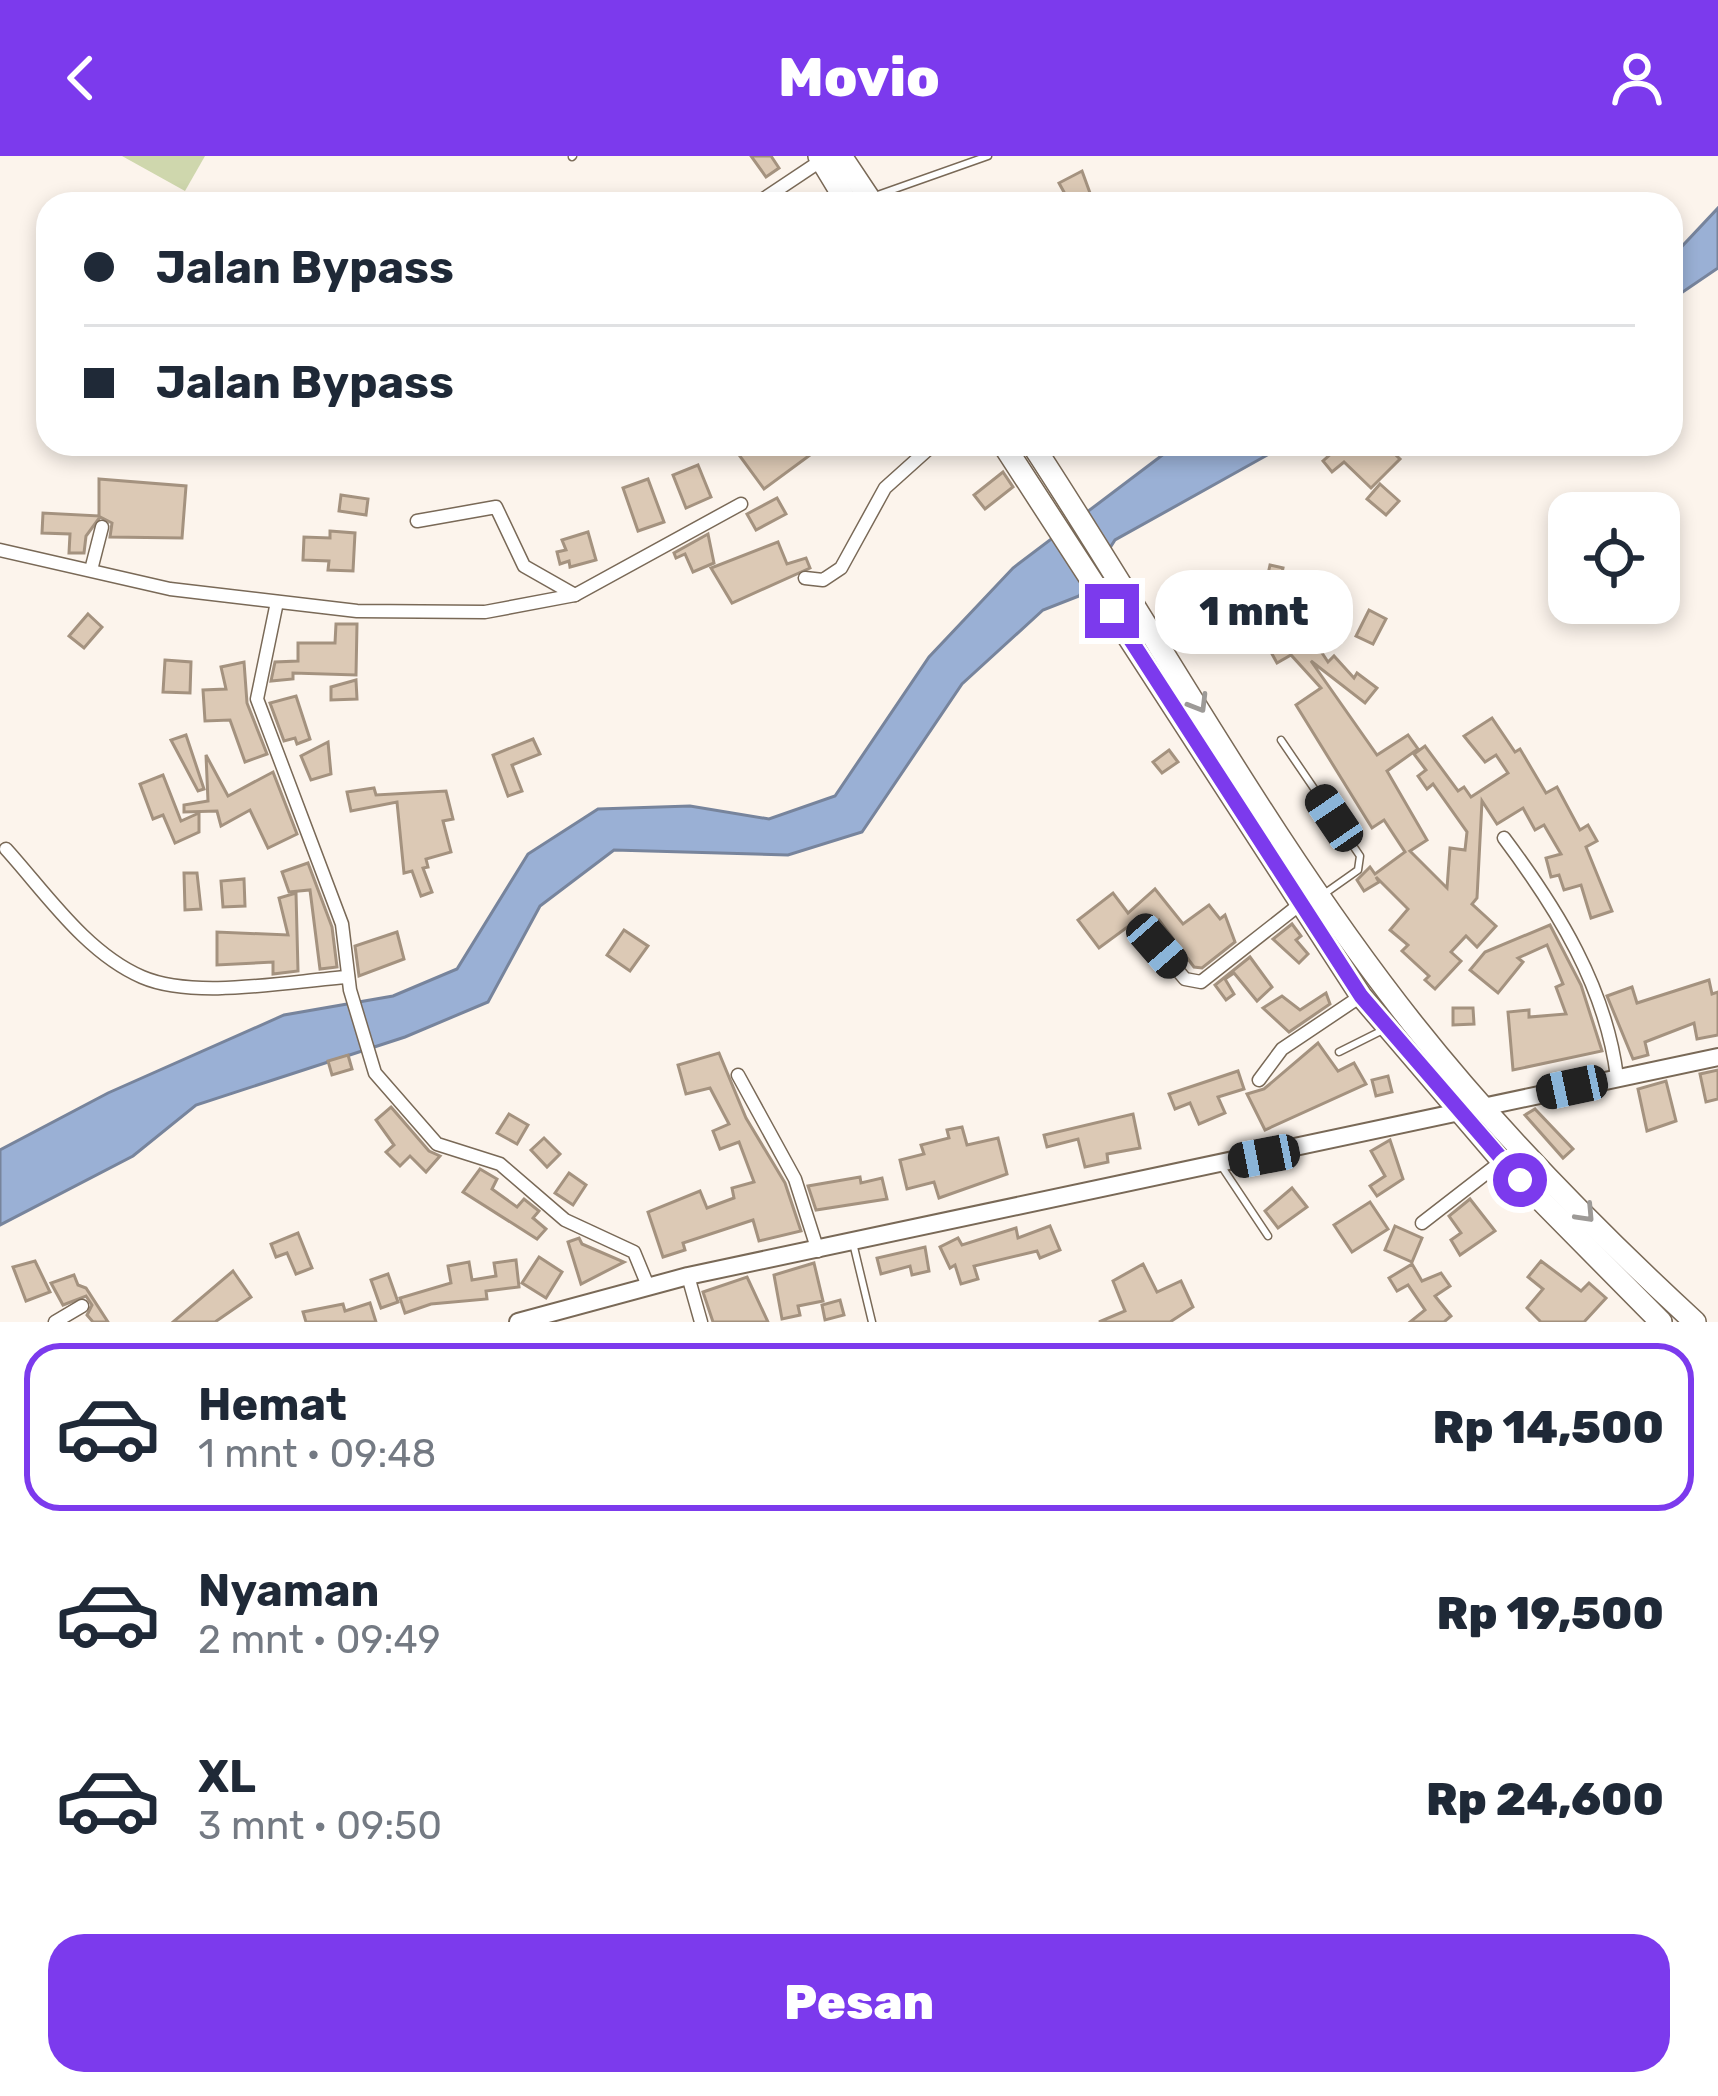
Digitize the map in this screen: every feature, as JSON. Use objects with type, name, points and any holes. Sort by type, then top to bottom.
[{"type":"highway","points":[[827,157],[855,192]]},
{"type":"highway","points":[[1012,456],[1276,849],[1321,896],[1415,1027],[1636,1268],[1695,1322]]},
{"type":"highway","points":[[1040,456],[1137,605],[1276,849],[1299,905],[1361,996],[1502,1161],[1661,1322]]},
{"type":"street","points":[[774,192],[827,157]]},
{"type":"street","points":[[805,578],[823,580],[842,568],[885,488],[921,456]]},
{"type":"street","points":[[0,550],[170,589],[432,615],[528,608],[575,595],[741,504]]},
{"type":"street","points":[[417,521],[496,507],[524,566],[575,595]]},
{"type":"street","points":[[91,570],[102,527]]},
{"type":"street","points":[[277,602],[257,699],[342,924],[349,984],[381,1083],[436,1144],[500,1163],[565,1220],[628,1246],[639,1259],[648,1286]]},
{"type":"street","points":[[1504,838],[1565,927],[1591,979],[1617,1077]]},
{"type":"street","points":[[6,849],[75,926],[142,977],[197,987],[349,984]]},
{"type":"street","points":[[1157,946],[1185,979],[1201,982],[1299,905]]},
{"type":"street","points":[[1258,1080],[1282,1048],[1361,996]]},
{"type":"street","points":[[518,1322],[688,1276],[1718,1057]]},
{"type":"street","points":[[738,1076],[795,1179],[818,1251]]},
{"type":"street","points":[[1422,1222],[1502,1161]]},
{"type":"street","points":[[688,1276],[701,1322]]},
{"type":"street","points":[[55,1322],[82,1306]]},
{"type":"lane","points":[[890,192],[988,156]]},
{"type":"lane","points":[[1280,740],[1360,856],[1354,874],[1321,896]]},
{"type":"lane","points":[[1339,1052],[1386,1029]]},
{"type":"lane","points":[[1220,1165],[1268,1236]]},
{"type":"lane","points":[[853,1244],[872,1322]]},
{"type":"green space","points":[[122,156],[205,156],[185,191]]},
{"type":"water","points":[[1718,208],[1718,268],[1683,292],[1683,245]]},
{"type":"water","points":[[1161,456],[1266,456],[1115,540],[1079,596],[1043,610],[962,684],[862,832],[788,855],[614,850],[540,906],[488,1002],[405,1037],[196,1105],[133,1156],[0,1225],[0,1150],[108,1093],[284,1015],[393,996],[457,969],[528,854],[598,809],[690,806],[769,819],[835,796],[929,657],[1013,568]]},
{"type":"building","points":[[751,156],[771,156],[779,168],[766,177]]},
{"type":"building","points":[[1082,171],[1090,192],[1064,192],[1059,183]]},
{"type":"building","points":[[740,456],[809,456],[764,489]]},
{"type":"building","points":[[1329,456],[1400,459],[1371,488],[1344,462],[1332,472],[1323,461]]},
{"type":"building","points":[[698,465],[711,497],[686,508],[673,475]]},
{"type":"building","points":[[1003,472],[1013,487],[985,509],[974,495]]},
{"type":"building","points":[[99,479],[186,486],[182,538],[110,537],[112,523],[100,517],[86,536],[84,553],[69,553],[70,534],[42,533],[43,513],[99,516]]},
{"type":"building","points":[[648,479],[664,522],[638,531],[623,488]]},
{"type":"building","points":[[1380,484],[1399,501],[1386,515],[1367,499]]},
{"type":"building","points":[[341,495],[368,499],[366,515],[339,511]]},
{"type":"building","points":[[777,498],[786,514],[756,530],[747,514]]},
{"type":"building","points":[[330,531],[355,533],[353,571],[328,570],[329,561],[303,560],[304,537],[330,538]]},
{"type":"building","points":[[588,532],[596,560],[570,567],[569,561],[560,564],[557,552],[566,550],[562,540]]},
{"type":"building","points":[[708,534],[714,563],[693,572],[685,554],[676,558],[674,553]]},
{"type":"building","points":[[778,542],[787,564],[806,558],[810,568],[732,603],[711,568]]},
{"type":"building","points":[[1270,565],[1283,568],[1282,573],[1321,596],[1324,591],[1341,599],[1327,628],[1295,612],[1328,662],[1334,656],[1354,678],[1357,673],[1377,688],[1365,703],[1311,661],[1377,755],[1408,735],[1418,749],[1387,771],[1427,840],[1410,851],[1447,888],[1450,848],[1465,850],[1467,832],[1433,784],[1427,789],[1418,776],[1426,770],[1414,754],[1425,746],[1458,791],[1464,787],[1471,797],[1508,773],[1496,755],[1485,762],[1464,736],[1492,718],[1515,752],[1520,749],[1546,793],[1557,787],[1580,830],[1588,825],[1597,841],[1586,847],[1612,911],[1591,918],[1581,885],[1564,890],[1559,875],[1551,877],[1546,858],[1561,854],[1544,825],[1535,830],[1523,808],[1497,824],[1482,801],[1477,898],[1472,904],[1496,926],[1477,947],[1466,936],[1451,952],[1461,961],[1435,989],[1425,980],[1429,976],[1402,951],[1408,945],[1390,930],[1408,909],[1376,877],[1379,882],[1364,891],[1357,880],[1370,867],[1375,874],[1405,852],[1384,820],[1372,828],[1296,705],[1321,688],[1291,655],[1277,663],[1255,623],[1252,628],[1241,619],[1266,583]]},
{"type":"building","points":[[1369,610],[1386,619],[1373,644],[1356,636]]},
{"type":"building","points":[[88,614],[102,627],[84,648],[69,636]]},
{"type":"building","points":[[336,624],[357,624],[356,675],[293,673],[293,679],[271,681],[275,662],[298,661],[298,643],[335,643]]},
{"type":"building","points":[[165,660],[191,662],[190,693],[163,692]]},
{"type":"building","points":[[244,662],[247,703],[267,754],[245,762],[230,720],[205,721],[203,690],[226,689],[221,667]]},
{"type":"building","points":[[356,680],[357,699],[331,700],[331,687]]},
{"type":"building","points":[[296,696],[310,739],[297,744],[295,738],[284,741],[270,703]]},
{"type":"building","points":[[186,735],[204,789],[198,791],[171,740]]},
{"type":"building","points":[[533,739],[540,754],[512,765],[522,791],[508,796],[493,755]]},
{"type":"building","points":[[328,742],[331,774],[311,780],[301,756]]},
{"type":"building","points":[[1169,750],[1178,762],[1162,773],[1153,762]]},
{"type":"building","points":[[206,755],[228,796],[273,772],[297,834],[268,848],[250,810],[221,826],[217,811],[184,812],[184,805],[208,801]]},
{"type":"building","points":[[163,775],[181,821],[199,813],[199,832],[175,843],[163,815],[153,819],[140,784]]},
{"type":"building","points":[[374,788],[376,795],[446,791],[453,819],[443,821],[451,852],[426,859],[428,867],[423,868],[432,892],[421,896],[412,871],[404,873],[397,802],[351,811],[347,792]]},
{"type":"building","points":[[308,863],[332,927],[337,967],[320,969],[310,890],[289,892],[282,872]]},
{"type":"building","points":[[184,873],[197,873],[201,909],[185,910]]},
{"type":"building","points":[[244,879],[245,906],[223,907],[221,881]]},
{"type":"building","points":[[1155,889],[1183,924],[1209,905],[1220,919],[1225,915],[1235,942],[1202,968],[1194,967],[1159,920],[1149,927],[1141,917],[1099,948],[1078,920],[1113,893],[1128,913]]},
{"type":"building","points":[[296,893],[298,971],[273,974],[273,962],[217,965],[217,932],[288,935],[279,898]]},
{"type":"building","points":[[1292,924],[1301,936],[1296,940],[1308,954],[1299,963],[1273,939]]},
{"type":"building","points":[[1550,925],[1581,985],[1602,1051],[1513,1070],[1508,1012],[1529,1010],[1529,1017],[1566,1014],[1556,987],[1563,984],[1547,945],[1518,958],[1523,962],[1498,993],[1470,970],[1485,952]]},
{"type":"building","points":[[624,930],[648,946],[630,971],[607,955]]},
{"type":"building","points":[[397,932],[404,959],[359,976],[355,946]]},
{"type":"building","points":[[1250,957],[1272,987],[1257,1001],[1234,973],[1225,979],[1234,994],[1226,1000],[1215,985]]},
{"type":"building","points":[[1709,980],[1712,994],[1718,992],[1718,1035],[1697,1039],[1694,1023],[1645,1042],[1648,1055],[1633,1059],[1607,996],[1632,987],[1637,1003]]},
{"type":"building","points":[[1326,993],[1330,1004],[1289,1032],[1263,1008],[1282,996],[1300,1010]]},
{"type":"building","points":[[1453,1008],[1473,1008],[1474,1024],[1453,1025]]},
{"type":"building","points":[[1318,1043],[1338,1071],[1354,1063],[1366,1084],[1265,1130],[1247,1094],[1264,1089]]},
{"type":"building","points":[[719,1053],[746,1118],[785,1183],[801,1231],[759,1241],[753,1220],[683,1243],[685,1250],[663,1257],[648,1212],[700,1191],[707,1208],[734,1198],[732,1188],[754,1182],[739,1142],[720,1149],[713,1131],[729,1124],[710,1088],[686,1094],[678,1065]]},
{"type":"building","points":[[348,1055],[352,1069],[332,1075],[328,1061]]},
{"type":"building","points":[[1718,1070],[1718,1099],[1706,1102],[1700,1074]]},
{"type":"building","points":[[1238,1071],[1244,1089],[1218,1097],[1225,1113],[1199,1124],[1190,1103],[1175,1109],[1169,1094]]},
{"type":"building","points":[[1388,1076],[1392,1092],[1376,1096],[1372,1080]]},
{"type":"building","points":[[1666,1081],[1676,1121],[1647,1131],[1638,1089]]},
{"type":"building","points":[[391,1107],[429,1151],[440,1156],[426,1172],[410,1156],[400,1166],[386,1152],[394,1145],[376,1120]]},
{"type":"building","points":[[1535,1109],[1573,1149],[1563,1158],[1525,1115]]},
{"type":"building","points":[[509,1114],[528,1125],[517,1144],[497,1133]]},
{"type":"building","points":[[1133,1114],[1140,1148],[1107,1154],[1108,1162],[1085,1167],[1078,1139],[1047,1147],[1044,1135]]},
{"type":"building","points":[[962,1127],[967,1145],[998,1138],[1007,1174],[939,1198],[934,1182],[907,1189],[900,1160],[924,1154],[921,1145],[949,1138],[947,1130]]},
{"type":"building","points":[[544,1138],[560,1154],[547,1167],[531,1150]]},
{"type":"building","points":[[1390,1140],[1403,1179],[1377,1196],[1370,1186],[1385,1176],[1371,1151]]},
{"type":"building","points":[[480,1169],[497,1179],[492,1189],[517,1207],[524,1199],[539,1211],[533,1218],[546,1229],[537,1239],[463,1192]]},
{"type":"building","points":[[569,1173],[586,1185],[573,1205],[555,1193]]},
{"type":"building","points":[[860,1177],[861,1183],[882,1178],[887,1199],[816,1210],[808,1186]]},
{"type":"building","points":[[1292,1188],[1307,1207],[1278,1228],[1265,1211]]},
{"type":"building","points":[[1470,1199],[1495,1231],[1460,1255],[1451,1240],[1461,1233],[1449,1216]]},
{"type":"building","points":[[1370,1202],[1388,1229],[1352,1252],[1334,1225]]},
{"type":"building","points":[[1050,1226],[1060,1250],[1040,1258],[1037,1251],[974,1266],[978,1279],[961,1284],[955,1265],[950,1268],[940,1247],[958,1238],[962,1245],[1016,1228],[1018,1238]]},
{"type":"building","points":[[1395,1226],[1422,1238],[1412,1262],[1385,1250]]},
{"type":"building","points":[[298,1233],[312,1268],[296,1274],[287,1253],[276,1257],[271,1244]]},
{"type":"building","points":[[579,1238],[582,1244],[624,1262],[581,1284],[568,1242]]},
{"type":"building","points":[[925,1247],[929,1271],[912,1275],[910,1266],[881,1274],[877,1258]]},
{"type":"building","points":[[539,1257],[562,1272],[546,1298],[522,1283]]},
{"type":"building","points":[[516,1260],[519,1287],[486,1291],[487,1299],[431,1304],[405,1313],[400,1298],[451,1283],[448,1266],[469,1262],[472,1280],[496,1276],[494,1263]]},
{"type":"building","points":[[35,1261],[50,1292],[26,1301],[13,1267]]},
{"type":"building","points":[[1541,1261],[1581,1291],[1589,1283],[1606,1298],[1584,1322],[1541,1322],[1527,1308],[1543,1289],[1528,1277]]},
{"type":"building","points":[[814,1263],[823,1301],[798,1306],[800,1315],[782,1319],[774,1275]]},
{"type":"building","points":[[1143,1264],[1157,1292],[1181,1281],[1193,1307],[1170,1322],[1099,1322],[1125,1311],[1113,1281]]},
{"type":"building","points":[[1412,1264],[1422,1281],[1441,1273],[1450,1286],[1435,1296],[1451,1316],[1444,1322],[1410,1322],[1425,1310],[1408,1285],[1397,1291],[1389,1278]]},
{"type":"building","points":[[233,1271],[251,1297],[215,1322],[173,1322]]},
{"type":"building","points":[[388,1274],[398,1302],[381,1308],[371,1280]]},
{"type":"building","points":[[74,1275],[108,1322],[93,1322],[87,1315],[92,1305],[86,1296],[63,1305],[51,1283]]},
{"type":"building","points":[[747,1277],[768,1322],[713,1322],[703,1292]]},
{"type":"building","points":[[840,1300],[844,1315],[825,1320],[822,1305]]},
{"type":"building","points":[[370,1303],[376,1322],[306,1322],[303,1312],[343,1304],[345,1311]]},
{"type":"route","points":[[1112,611],[1361,996],[1520,1180]]}]
